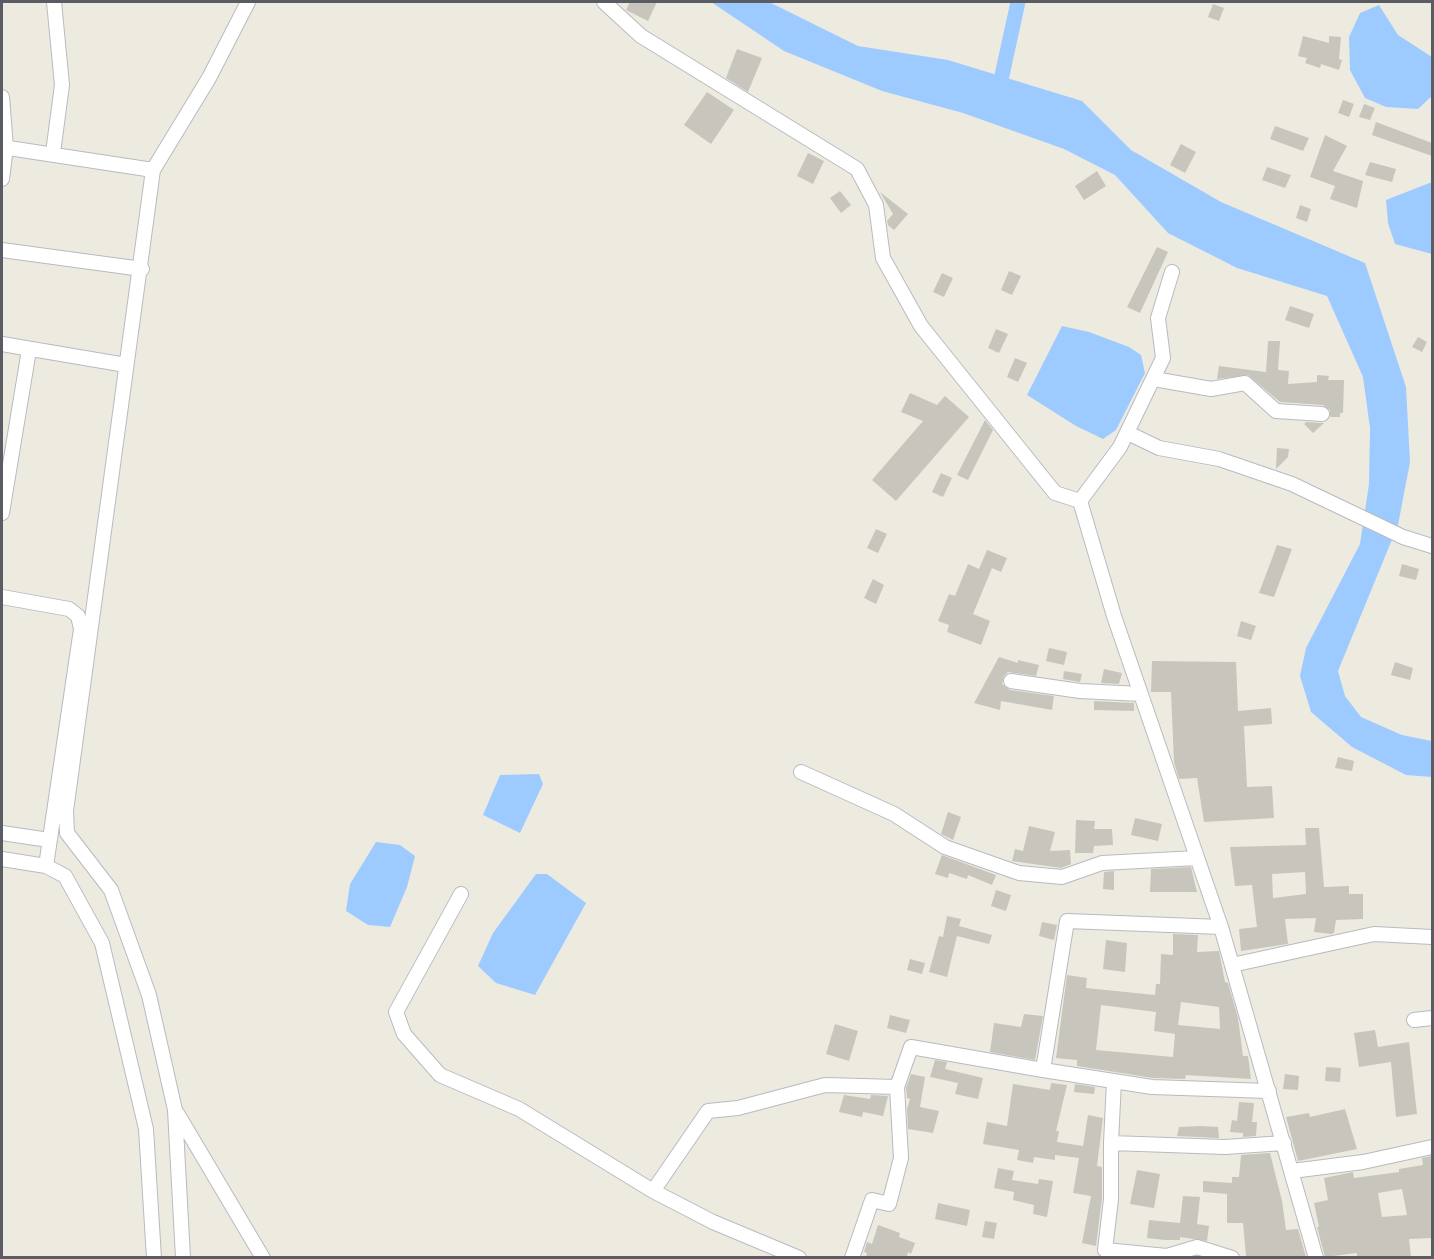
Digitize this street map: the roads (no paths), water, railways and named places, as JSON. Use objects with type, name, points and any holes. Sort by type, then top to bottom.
[{"type":"street","points":[[53,153],[62,85],[54,2]]},
{"type":"street","points":[[183,1257],[175,1110],[148,995],[111,890],[67,833],[66,811],[126,365],[142,269],[153,170],[208,78],[248,2]]},
{"type":"street","points":[[610,4],[641,36],[857,169],[876,205],[882,258],[921,326],[1055,493],[1080,501]]},
{"type":"street","points":[[2,98],[4,147],[2,179]]},
{"type":"street","points":[[4,147],[153,170]]},
{"type":"street","points":[[2,249],[142,269]]},
{"type":"street","points":[[1080,501],[1128,433],[1163,358],[1158,318],[1172,272]]},
{"type":"street","points":[[2,344],[126,365]]},
{"type":"street","points":[[2,513],[29,350]]},
{"type":"street","points":[[1154,379],[1211,389],[1245,383],[1276,411],[1322,414]]},
{"type":"street","points":[[1128,433],[1160,448],[1219,459],[1292,484],[1403,537],[1432,546]]},
{"type":"street","points":[[1080,501],[1141,694],[1221,927],[1316,1257]]},
{"type":"street","points":[[2,597],[69,609],[78,616],[81,629],[46,866]]},
{"type":"street","points":[[1011,681],[1080,692],[1141,694]]},
{"type":"street","points":[[801,772],[894,814],[945,848],[1019,873],[1062,877],[1102,862],[1197,858]]},
{"type":"street","points":[[2,833],[49,840]]},
{"type":"street","points":[[2,859],[46,866],[65,876],[102,943],[146,1129],[154,1257]]},
{"type":"street","points":[[461,894],[396,1012],[404,1034],[440,1075],[519,1109],[653,1191],[713,1222],[799,1257]]},
{"type":"street","points":[[1043,1070],[1067,921],[1221,927]]},
{"type":"street","points":[[1232,965],[1374,934],[1432,937]]},
{"type":"street","points":[[1414,1020],[1432,1018]]},
{"type":"street","points":[[852,1257],[872,1200],[889,1204],[901,1158],[897,1087],[911,1047],[1152,1087],[1269,1091]]},
{"type":"street","points":[[1114,1081],[1111,1199],[1105,1250],[1167,1256],[1197,1247],[1232,1257]]},
{"type":"street","points":[[653,1191],[708,1111],[738,1108],[825,1084],[897,1087]]},
{"type":"street","points":[[175,1110],[263,1257]]},
{"type":"street","points":[[1112,1143],[1225,1147],[1284,1143]]},
{"type":"street","points":[[1292,1171],[1363,1162],[1432,1147]]},
{"type":"water","points":[[711,2],[769,2],[858,46],[948,60],[1082,101],[1131,150],[1221,202],[1365,263],[1406,387],[1410,462],[1398,525],[1338,671],[1345,696],[1361,717],[1402,735],[1432,741],[1432,777],[1406,775],[1352,747],[1311,712],[1300,676],[1306,648],[1360,544],[1369,484],[1370,428],[1363,377],[1327,296],[1237,268],[1168,233],[1115,175],[1064,149],[963,113],[882,91],[784,51]]},
{"type":"water","points":[[1379,5],[1398,35],[1432,57],[1432,96],[1418,109],[1386,107],[1365,98],[1350,70],[1349,37],[1360,13]]},
{"type":"water","points":[[1432,182],[1432,254],[1395,244],[1388,223],[1386,200]]},
{"type":"water","points":[[1062,326],[1089,332],[1129,347],[1141,355],[1145,373],[1116,430],[1103,439],[1076,426],[1027,395]]},
{"type":"water","points":[[539,774],[543,784],[520,833],[483,815],[500,775]]},
{"type":"water","points":[[376,842],[400,845],[415,856],[407,887],[390,927],[368,925],[346,911],[350,884]]},
{"type":"water","points":[[536,874],[547,874],[586,903],[535,995],[496,983],[478,966],[493,933]]},
{"type":"waterway","points":[[999,89],[1018,2]]}]
